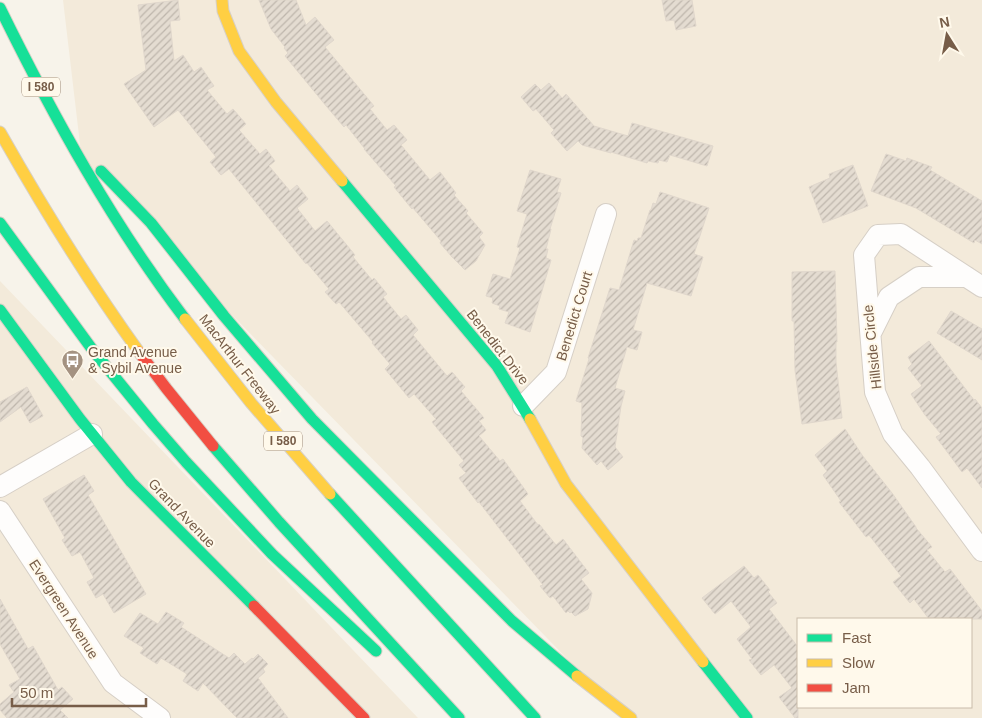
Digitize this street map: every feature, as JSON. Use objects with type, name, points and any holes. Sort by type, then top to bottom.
[{"type":"main road","name":"Benedict Drive","points":[[222,0],[223,11],[240,51],[276,102],[497,366],[523,406],[566,484],[747,718]]},
{"type":"main road","name":"MacArthur Freeway","points":[[0,8],[66,135],[101,193],[169,297],[212,355],[296,456],[535,718]]},
{"type":"main road","points":[[13,8],[16,40]]},
{"type":"main road","points":[[0,132],[51,222],[124,331],[166,388],[253,493],[459,718]]},
{"type":"main road","points":[[66,135],[151,223],[247,344],[335,443],[512,621],[567,669],[631,718]]},
{"type":"main road","points":[[0,223],[92,349],[158,430],[272,554],[383,658]]},
{"type":"main road","name":"Grand Avenue","points":[[0,310],[111,459],[156,508],[364,718]]},
{"type":"main road","points":[[419,691],[448,718]]},
{"type":"street","name":"Benedict Court","points":[[523,406],[556,372],[606,214]]},
{"type":"street","name":"Hillside Circle","points":[[975,282],[901,234],[878,235],[864,255],[874,392],[893,434],[920,467],[982,551]]},
{"type":"street","points":[[871,334],[889,297],[919,277],[975,282]]},
{"type":"street","points":[[0,487],[92,434]]},
{"type":"street","name":"Evergreen Avenue","points":[[0,510],[113,684],[160,718]]},
{"type":"shaded area","points":[[63,0],[982,0],[982,718],[625,718],[82,161]]},
{"type":"shaded area","points":[[0,281],[418,718],[0,718]]},
{"type":"building","points":[[178,0],[180,20],[170,21],[174,61],[183,55],[194,72],[201,67],[214,86],[207,90],[227,114],[233,109],[246,124],[239,130],[260,154],[266,149],[275,161],[269,166],[290,191],[297,185],[308,199],[297,208],[315,231],[327,221],[355,255],[353,257],[372,280],[374,278],[387,294],[383,297],[401,319],[406,315],[418,330],[413,335],[447,376],[452,372],[465,387],[461,391],[484,418],[479,421],[486,430],[479,436],[500,461],[503,459],[528,494],[520,501],[556,545],[563,539],[589,573],[581,579],[592,593],[588,609],[575,616],[568,611],[566,613],[553,596],[550,598],[540,586],[543,585],[459,478],[466,473],[459,465],[464,461],[432,422],[436,419],[414,394],[409,398],[385,369],[390,364],[373,342],[339,302],[336,304],[325,292],[329,289],[306,264],[229,169],[221,175],[210,162],[216,157],[178,110],[154,127],[124,84],[146,70],[138,5]]},
{"type":"building","points":[[259,0],[296,0],[306,25],[315,17],[334,40],[325,47],[374,106],[370,109],[387,130],[394,125],[407,140],[401,145],[430,180],[440,172],[456,193],[454,195],[468,211],[466,213],[483,233],[479,237],[485,245],[476,261],[465,270],[412,209],[394,187],[396,186],[346,125],[344,127],[285,56],[288,53],[271,29]]},
{"type":"building","points":[[662,0],[692,0],[696,26],[676,30],[674,20],[666,21]]},
{"type":"building","points":[[549,83],[562,98],[566,94],[594,126],[628,136],[632,123],[713,146],[707,166],[670,155],[667,162],[659,160],[658,163],[648,161],[647,163],[582,145],[578,141],[567,151],[551,133],[554,130],[536,109],[533,111],[521,97],[535,84],[541,90]]},
{"type":"building","points":[[886,154],[906,161],[907,158],[932,167],[930,170],[982,201],[982,244],[975,240],[974,243],[916,208],[871,191]]},
{"type":"building","points":[[853,165],[868,206],[823,223],[809,187],[830,178],[829,174]]},
{"type":"building","points":[[530,170],[561,179],[557,192],[561,193],[546,249],[548,249],[546,258],[551,260],[530,332],[505,323],[509,312],[499,309],[500,306],[492,303],[493,298],[486,296],[493,274],[510,279],[520,248],[517,247],[527,214],[517,211]]},
{"type":"building","points":[[660,192],[709,208],[694,254],[703,257],[691,296],[647,283],[633,330],[642,332],[637,350],[627,347],[615,388],[625,391],[615,447],[623,457],[608,470],[601,461],[597,465],[582,448],[582,403],[576,401],[610,288],[619,290],[634,240],[637,241],[638,238],[641,238],[650,210],[653,203],[656,204]]},
{"type":"building","points":[[835,271],[836,362],[842,418],[802,424],[795,370],[792,272]]},
{"type":"building","points":[[951,311],[982,329],[982,360],[937,333]]},
{"type":"building","points":[[929,341],[982,408],[982,488],[967,468],[962,472],[936,437],[941,434],[911,394],[922,386],[908,368],[912,364],[908,357]]},
{"type":"building","points":[[27,387],[43,416],[30,423],[21,407],[0,422],[0,402]]},
{"type":"building","points":[[845,429],[862,455],[932,547],[927,550],[945,572],[950,569],[982,611],[982,619],[928,618],[914,599],[910,603],[893,582],[901,576],[869,535],[866,537],[839,502],[841,501],[823,475],[827,471],[815,455]]},
{"type":"building","points":[[84,475],[94,491],[88,495],[146,594],[114,613],[103,594],[96,598],[87,582],[94,578],[80,552],[72,556],[62,540],[65,538],[43,499]]},
{"type":"building","points":[[744,566],[754,578],[758,575],[770,590],[768,592],[777,603],[769,609],[797,646],[798,718],[795,718],[779,697],[792,688],[774,665],[761,675],[749,660],[752,659],[737,639],[751,627],[731,601],[715,614],[702,598]]},
{"type":"building","points":[[0,599],[28,649],[33,646],[58,690],[62,687],[73,699],[60,710],[68,718],[7,718],[0,710],[0,704],[14,692],[9,685],[20,679],[0,644]]},
{"type":"building","points":[[166,612],[184,623],[181,627],[229,658],[234,653],[245,664],[258,654],[268,664],[263,669],[265,672],[258,678],[288,718],[237,718],[203,683],[198,691],[183,681],[187,674],[161,658],[157,664],[140,653],[144,648],[124,636],[140,613],[158,624]]},
{"type":"traffic: fast","points":[[0,8],[41,89],[108,207],[158,283],[185,319]]},
{"type":"traffic: fast","points":[[101,171],[151,223],[224,316],[312,419],[512,621],[577,676]]},
{"type":"traffic: fast","points":[[342,181],[497,366],[530,419]]},
{"type":"traffic: fast","points":[[0,223],[92,349],[186,462],[272,554],[376,651]]},
{"type":"traffic: fast","points":[[0,310],[80,419],[131,482],[254,606]]},
{"type":"traffic: fast","points":[[213,446],[279,522],[459,718]]},
{"type":"traffic: fast","points":[[330,494],[535,718]]},
{"type":"traffic: fast","points":[[703,662],[747,718]]},
{"type":"traffic: slow","points":[[222,0],[223,11],[239,51],[276,102],[342,181]]},
{"type":"traffic: slow","points":[[0,132],[66,244],[139,352]]},
{"type":"traffic: slow","points":[[185,319],[251,403],[330,494]]},
{"type":"traffic: slow","points":[[530,419],[566,484],[703,662]]},
{"type":"traffic: slow","points":[[577,676],[631,718]]},
{"type":"traffic: jam","points":[[139,352],[213,446]]},
{"type":"traffic: jam","points":[[254,606],[364,718]]},
{"type":"place","name":"Grand Avenue & Sybil Avenue","points":[[72,379]]}]
